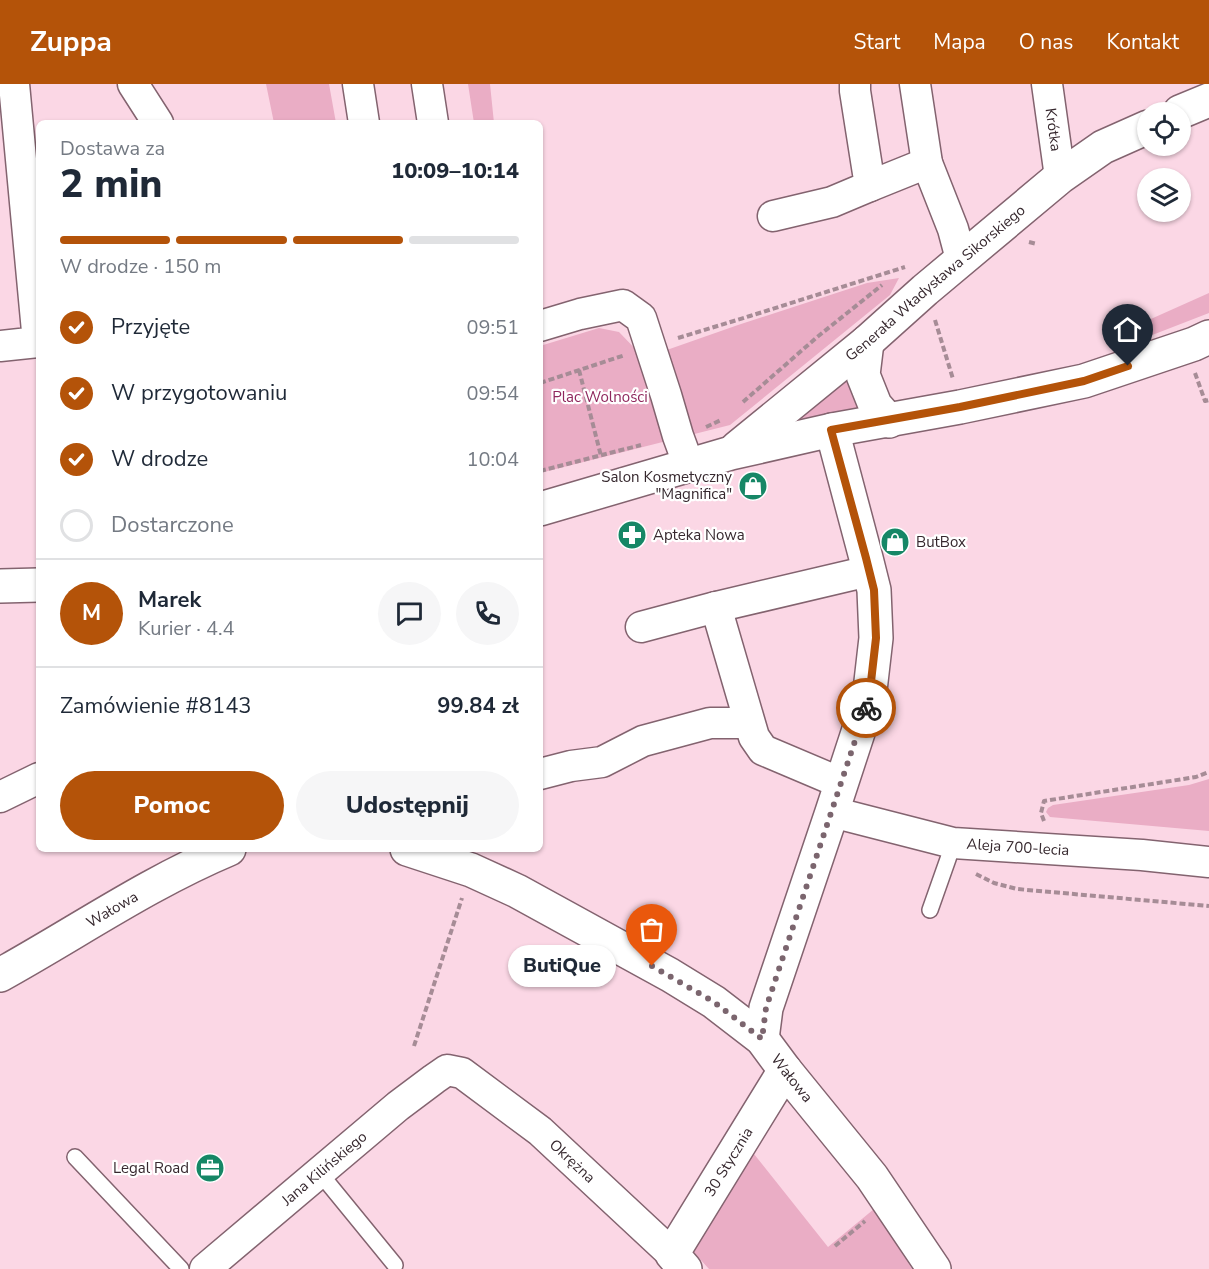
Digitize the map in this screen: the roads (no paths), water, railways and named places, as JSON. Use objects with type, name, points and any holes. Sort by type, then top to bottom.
[{"type":"street","points":[[14,84],[12,186],[36,330]]},
{"type":"street","points":[[133,84],[156,120]]},
{"type":"street","points":[[358,84],[364,120]]},
{"type":"street","points":[[427,84],[433,120]]},
{"type":"street","points":[[855,84],[870,186]]},
{"type":"street","points":[[915,84],[927,163],[954,230],[961,259]]},
{"type":"street","name":"Krótka","points":[[1047,84],[1060,177]]},
{"type":"street","points":[[1191,107],[1209,100]]},
{"type":"street","name":"Generała Władysława Sikorskiego","points":[[731,453],[867,342],[961,259],[1060,177],[1103,147],[1137,132]]},
{"type":"street","points":[[773,216],[832,202],[927,163]]},
{"type":"street","points":[[543,325],[623,305],[641,318],[689,466]]},
{"type":"street","points":[[543,508],[731,453],[831,430],[889,421],[1084,381],[1209,337]]},
{"type":"street","points":[[0,346],[36,342]]},
{"type":"street","points":[[867,342],[863,375],[875,405],[889,421]]},
{"type":"street","points":[[762,1039],[766,1008],[869,699],[876,638],[874,590],[831,430]]},
{"type":"street","points":[[641,627],[869,570]]},
{"type":"street","points":[[0,586],[36,585]]},
{"type":"street","name":"Aleja 700-lecia","points":[[716,607],[754,736],[763,750],[837,798],[950,851],[1142,855],[1209,862]]},
{"type":"street","points":[[543,773],[571,766],[602,762],[643,741],[710,723],[749,723]]},
{"type":"street","points":[[0,797],[36,779]]},
{"type":"street","name":"Wałowa","points":[[0,975],[136,895],[222,852]]},
{"type":"street","name":"Wałowa","points":[[416,852],[471,870],[517,891],[670,975],[714,1002],[762,1039],[873,1177],[934,1269]]},
{"type":"street","name":"Okrężna","points":[[447,1070],[462,1073],[540,1131],[679,1264]]},
{"type":"street","name":"Jana Kilińskiego","points":[[210,1267],[398,1106],[447,1070]]},
{"type":"street","name":"30 Stycznia","points":[[679,1264],[785,1070]]},
{"type":"lane","points":[[930,910],[950,851]]},
{"type":"lane","points":[[75,1157],[181,1269]]},
{"type":"lane","points":[[319,1172],[395,1265]]},
{"type":"place","name":"Salon Kosmetyczny \"Magnifica\"","points":[[753,486]]},
{"type":"place","name":"Apteka Nowa","points":[[632,535]]},
{"type":"place","name":"ButBox","points":[[895,542]]},
{"type":"place","name":"ButiQue","points":[[652,966]]},
{"type":"place","name":"Legal Road","points":[[210,1168]]},
{"type":"park label","name":"Plac Wolności","points":[[600,397]]}]
